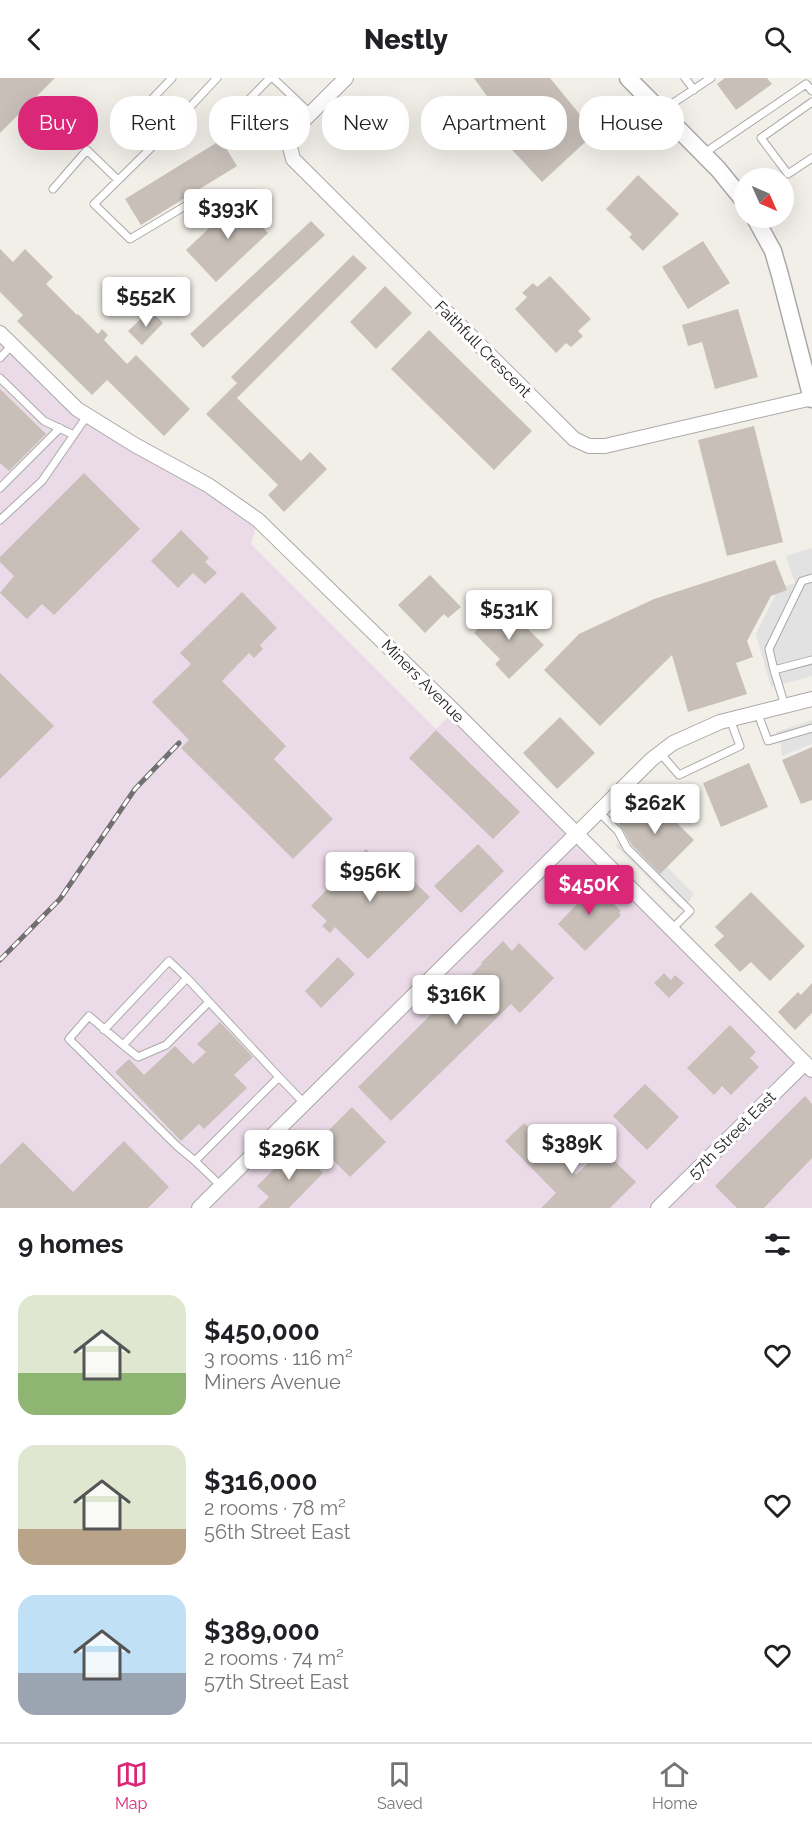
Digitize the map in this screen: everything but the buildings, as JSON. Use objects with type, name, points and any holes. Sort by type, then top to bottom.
[{"type":"street","points":[[310,113],[346,78]]},
{"type":"street","points":[[628,78],[646,96]]},
{"type":"street","points":[[684,135],[734,190]]},
{"type":"street","name":"Faithfull Crescent","points":[[291,150],[293,159],[573,439],[581,444],[605,446],[812,398]]},
{"type":"street","points":[[760,228],[772,251],[780,275],[812,398]]},
{"type":"street","name":"Miners Avenue","points":[[0,333],[77,409],[135,445],[208,484],[258,520],[446,703],[808,1066]]},
{"type":"street","points":[[198,1208],[576,835],[631,777],[673,743],[697,731],[730,719],[812,699]]},
{"type":"street","name":"57th Street East","points":[[658,1208],[808,1066]]},
{"type":"lane","points":[[155,96],[172,78]]},
{"type":"lane","points":[[197,99],[217,78]]},
{"type":"lane","points":[[254,96],[272,78],[292,96]]},
{"type":"lane","points":[[685,78],[694,90]]},
{"type":"lane","points":[[684,96],[711,78]]},
{"type":"lane","points":[[703,154],[804,81],[812,91]]},
{"type":"lane","points":[[812,102],[760,138],[788,174],[812,158]]},
{"type":"lane","points":[[53,189],[87,150],[118,180]]},
{"type":"lane","points":[[149,150],[94,204],[130,239],[187,205]]},
{"type":"lane","points":[[0,358],[12,345]]},
{"type":"lane","points":[[0,378],[44,421],[74,435]]},
{"type":"lane","points":[[0,520],[42,482],[87,416]]},
{"type":"lane","points":[[0,488],[60,428]]},
{"type":"lane","points":[[785,706],[769,649],[802,581],[812,578]]},
{"type":"lane","points":[[774,670],[812,660]]},
{"type":"lane","points":[[758,714],[768,741],[812,728]]},
{"type":"lane","points":[[660,753],[680,775],[740,746],[730,719]]},
{"type":"lane","points":[[599,812],[618,831],[627,848],[690,911],[671,930]]},
{"type":"lane","points":[[104,1030],[169,961],[188,978],[304,1103]]},
{"type":"lane","points":[[123,1045],[188,978]]},
{"type":"lane","points":[[209,1002],[166,1045],[138,1057],[89,1016],[69,1039],[177,1146],[221,1186]]},
{"type":"lane","points":[[195,1161],[279,1077]]},
{"type":"shaded area","points":[[0,333],[77,409],[258,520],[251,544],[436,729],[454,711],[812,1070],[812,1208],[0,1208]]},
{"type":"shaded area","points":[[812,548],[812,676],[771,687],[756,634],[778,589],[795,583],[786,556]]},
{"type":"shaded area","points":[[812,720],[812,744],[782,756],[780,739],[776,732]]},
{"type":"shaded area","points":[[630,830],[694,894],[685,906],[679,909],[615,845],[623,840]]},
{"type":"railway","points":[[0,960],[60,899],[135,789],[179,743]]}]
